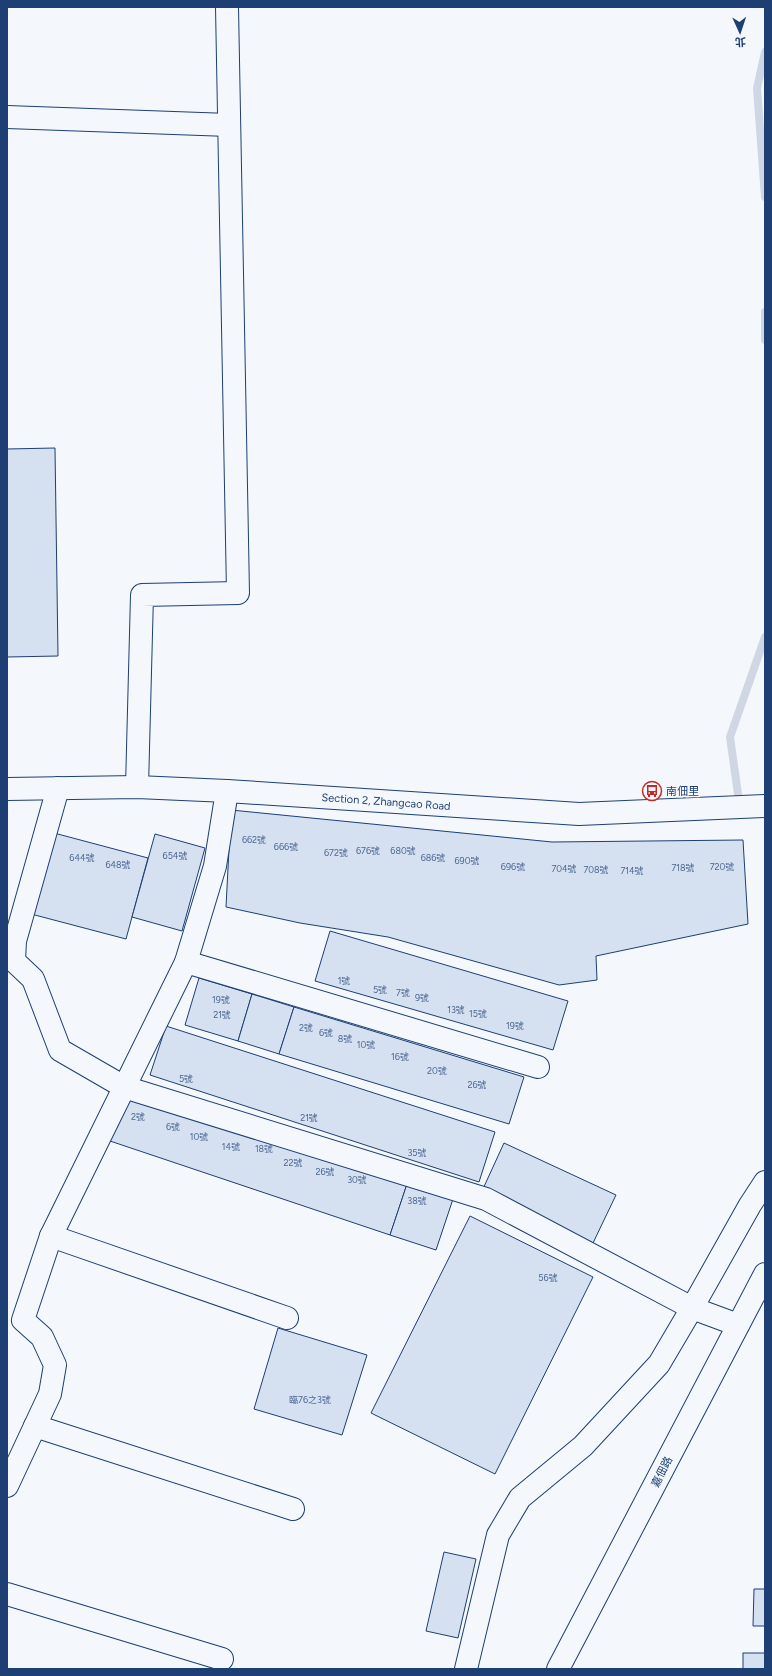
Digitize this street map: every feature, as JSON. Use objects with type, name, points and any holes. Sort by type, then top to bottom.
[{"type":"street","points":[[137,787],[142,595],[238,593],[227,7]]},
{"type":"street","points":[[7,117],[229,125]]},
{"type":"street","name":"Section 2, Zhangcao Road","points":[[7,789],[137,787],[227,791],[579,814],[765,806]]},
{"type":"street","points":[[58,788],[15,941],[14,961],[33,979],[60,1050],[124,1087],[486,1199],[692,1308],[738,1325]]},
{"type":"street","points":[[7,1486],[50,1394],[55,1365],[42,1337],[23,1320],[51,1236],[186,962],[215,866],[227,791]]},
{"type":"street","points":[[186,962],[538,1067]]},
{"type":"street","points":[[466,1669],[498,1535],[520,1498],[583,1446],[659,1364],[750,1205],[765,1182]]},
{"type":"street","points":[[51,1236],[287,1318]]},
{"type":"street","name":"嘉佃路","points":[[558,1669],[765,1274]]},
{"type":"street","points":[[35,1426],[293,1509]]},
{"type":"street","points":[[7,1594],[222,1659]]},
{"type":"building","points":[[55,448],[58,656],[7,657],[7,449]]},
{"type":"building","points":[[231,810],[552,842],[743,840],[748,924],[596,956],[597,980],[559,985],[388,937],[300,923],[226,907]]},
{"type":"building","points":[[54,833],[148,858],[126,939],[31,914]]},
{"type":"building","points":[[155,834],[205,848],[182,931],[132,917]]},
{"type":"building","points":[[330,931],[568,1001],[553,1050],[315,981]]},
{"type":"building","points":[[199,978],[252,994],[238,1041],[185,1025]]},
{"type":"building","points":[[252,994],[294,1007],[279,1054],[238,1041]]},
{"type":"building","points":[[294,1007],[524,1077],[509,1124],[279,1054]]},
{"type":"building","points":[[166,1026],[495,1132],[479,1182],[150,1075]]},
{"type":"building","points":[[127,1092],[407,1184],[390,1235],[110,1141]]},
{"type":"building","points":[[504,1143],[616,1195],[593,1243],[482,1191]]},
{"type":"building","points":[[407,1184],[453,1199],[436,1250],[390,1235]]},
{"type":"building","points":[[470,1216],[593,1277],[495,1474],[371,1413]]},
{"type":"building","points":[[278,1328],[367,1355],[342,1435],[254,1409]]},
{"type":"building","points":[[444,1552],[476,1559],[458,1638],[426,1631]]},
{"type":"building","points":[[754,1589],[765,1589],[765,1626],[753,1626]]},
{"type":"building","points":[[743,1653],[765,1653],[765,1669],[743,1669]]},
{"type":"waterway","points":[[765,52],[757,88],[765,197]]},
{"type":"waterway","points":[[765,312],[765,340]]},
{"type":"waterway","points":[[738,794],[730,737],[765,637]]},
{"type":"place","name":"南佃里","points":[[652,791]]}]
